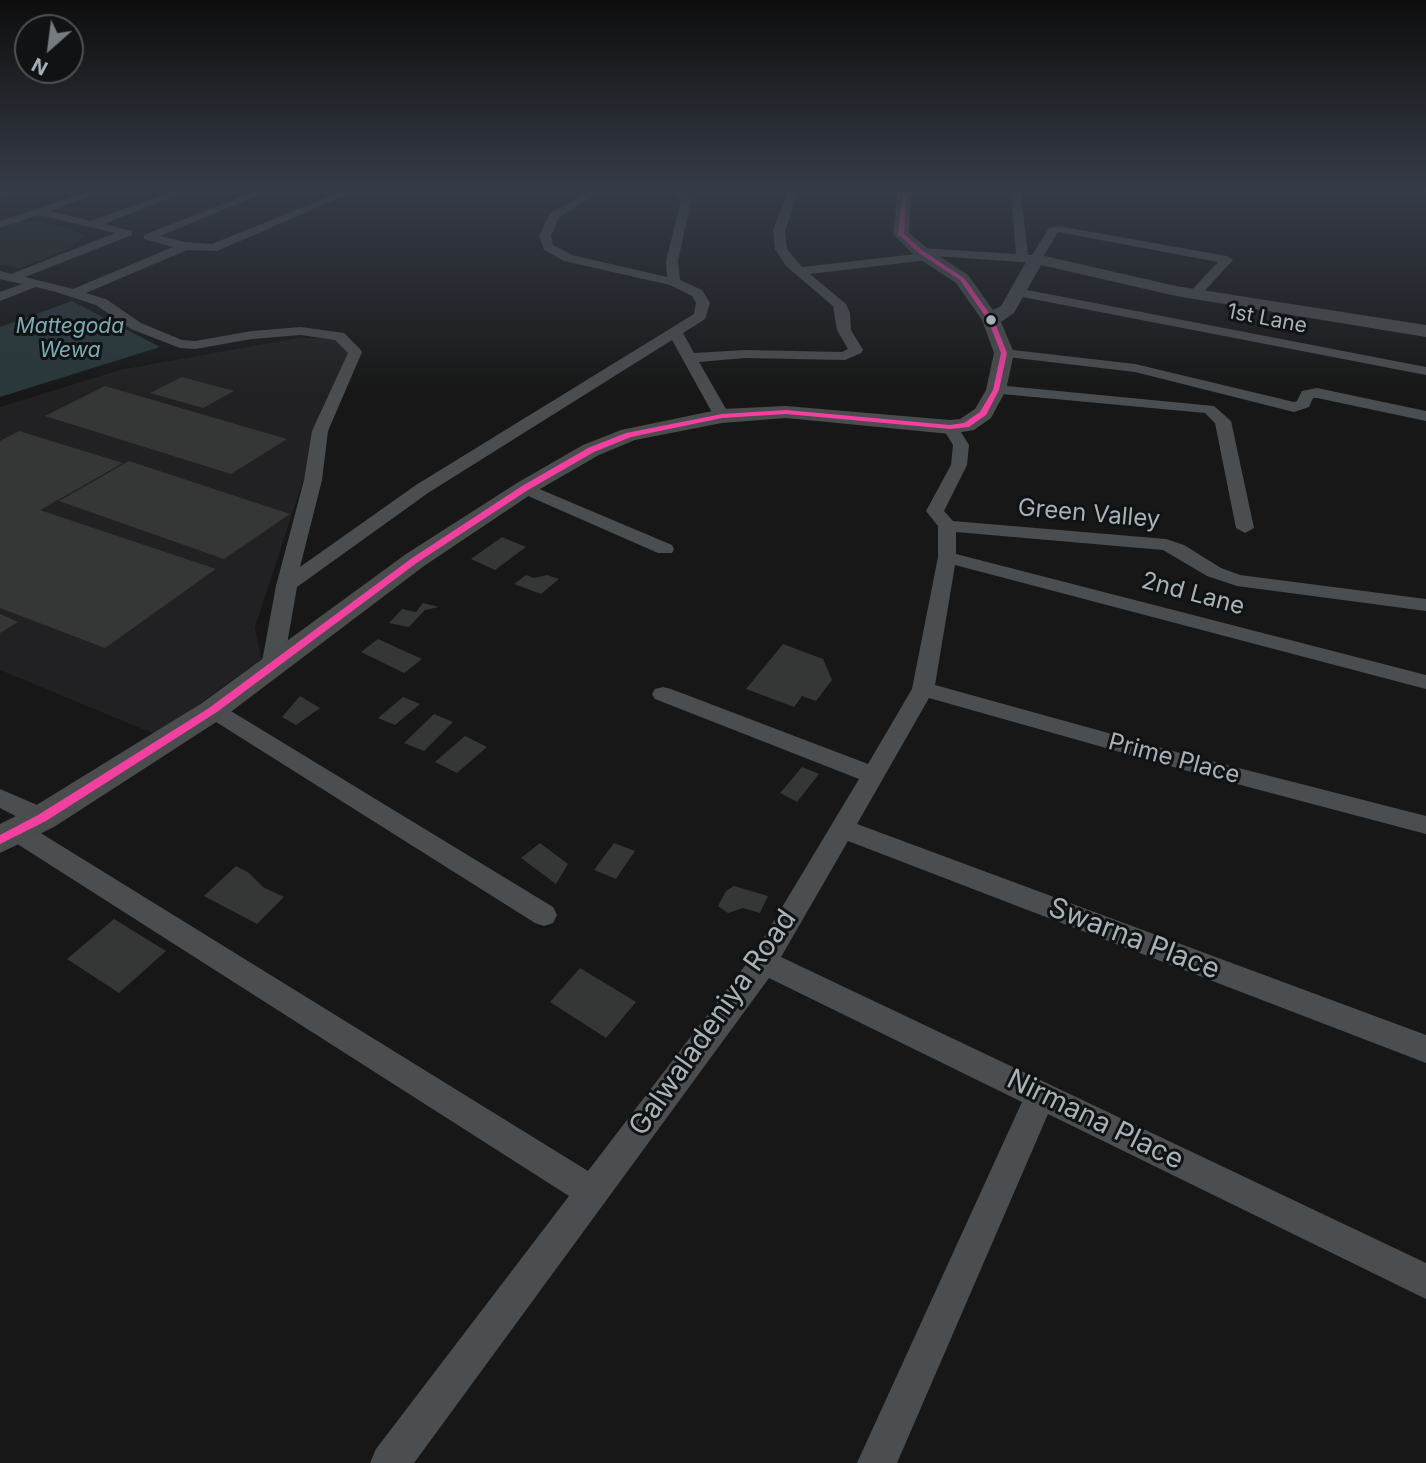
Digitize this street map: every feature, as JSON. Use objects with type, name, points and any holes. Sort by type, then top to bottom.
[{"type":"street","points":[[6,276],[50,260]]},
{"type":"street","points":[[75,293],[152,260]]},
{"type":"street","points":[[286,586],[422,489],[700,316],[704,303],[697,293],[674,282],[578,260]]},
{"type":"street","points":[[672,260],[674,282]]},
{"type":"street","points":[[690,358],[745,354],[845,356],[853,353],[856,350],[844,330],[843,313],[839,304],[788,260]]},
{"type":"street","points":[[800,271],[879,260]]},
{"type":"street","points":[[20,830],[213,710],[415,559],[525,488],[592,450],[629,435],[722,416],[786,412],[950,427],[966,425],[983,413],[996,390],[1004,353],[991,320],[962,279],[934,260]]},
{"type":"street","points":[[991,320],[1008,309],[1028,260]]},
{"type":"street","points":[[1039,260],[1194,295],[1426,331]]},
{"type":"street","points":[[1194,295],[1227,260]]},
{"type":"street","points":[[6,276],[100,302],[136,326],[180,344],[195,345],[252,335],[301,331],[339,336],[355,352],[320,431],[313,480],[286,586],[272,667]]},
{"type":"street","points":[[0,297],[35,283]]},
{"type":"street","name":"1st Lane","points":[[1017,292],[1426,371]]},
{"type":"street","points":[[675,332],[722,416]]},
{"type":"street","points":[[1004,353],[1135,368],[1294,407],[1304,404],[1307,394],[1317,393],[1426,416]]},
{"type":"street","points":[[996,390],[1209,409],[1223,421],[1245,528]]},
{"type":"street","name":"Galwaladeniya Road","points":[[390,1463],[764,961],[923,689],[947,557],[947,526],[935,511],[959,465],[961,444],[950,427]]},
{"type":"street","points":[[525,488],[665,549]]},
{"type":"street","name":"Green Valley","points":[[947,526],[1166,545],[1214,572],[1237,580],[1426,605]]},
{"type":"street","name":"2nd Lane","points":[[947,557],[1426,682]]},
{"type":"street","name":"Prime Place","points":[[923,689],[1184,762],[1426,825]]},
{"type":"street","points":[[663,694],[873,775]]},
{"type":"street","points":[[213,710],[544,915]]},
{"type":"street","points":[[0,798],[20,830],[592,1192]]},
{"type":"street","name":"Swarna Place","points":[[841,828],[1426,1049]]},
{"type":"street","name":"Nirmana Place","points":[[764,961],[1426,1281]]},
{"type":"street","points":[[877,1463],[1041,1094]]},
{"type":"shaded area","points":[[0,260],[40,260],[19,269],[0,264]]},
{"type":"shaded area","points":[[298,338],[330,338],[351,343],[355,349],[330,399],[255,627],[261,659],[157,735],[0,670],[0,407],[120,370]]},
{"type":"water","name":"Mattegoda Wewa","points":[[72,301],[160,347],[0,397],[0,327]]},
{"type":"building","points":[[182,377],[234,391],[203,408],[150,393]]},
{"type":"building","points":[[105,386],[287,439],[231,474],[45,416]]},
{"type":"building","points":[[19,431],[123,463],[40,510],[216,569],[105,648],[0,608],[0,441]]},
{"type":"building","points":[[129,461],[290,514],[224,559],[59,501]]},
{"type":"building","points":[[502,537],[526,547],[495,570],[471,559]]},
{"type":"building","points":[[526,575],[534,578],[547,575],[559,579],[541,594],[514,584]]},
{"type":"building","points":[[423,603],[439,607],[425,610],[409,627],[389,623],[402,609],[416,612]]},
{"type":"building","points":[[0,614],[18,622],[0,633]]},
{"type":"building","points":[[378,639],[422,659],[404,673],[361,652]]},
{"type":"building","points":[[783,644],[823,659],[832,680],[816,701],[802,696],[794,707],[746,689]]},
{"type":"building","points":[[300,696],[320,708],[296,725],[282,717]]},
{"type":"building","points":[[403,697],[420,704],[395,725],[378,718]]},
{"type":"building","points":[[434,714],[453,722],[424,751],[404,743]]},
{"type":"building","points":[[465,736],[487,747],[457,773],[435,762]]},
{"type":"building","points":[[802,767],[819,774],[797,802],[780,793]]},
{"type":"building","points":[[540,843],[568,864],[556,884],[521,858]]},
{"type":"building","points":[[614,843],[635,851],[616,879],[594,870]]},
{"type":"building","points":[[236,866],[249,873],[263,887],[284,897],[257,924],[204,896]]},
{"type":"building","points":[[734,886],[768,896],[760,913],[743,908],[728,913],[718,906],[726,891]]},
{"type":"building","points":[[114,919],[166,951],[119,993],[67,959]]},
{"type":"building","points":[[580,968],[636,1002],[606,1038],[550,1002]]},
{"type":"transit line","points":[[0,840],[42,818],[213,710],[415,560],[525,488],[591,450],[629,435],[722,416],[786,412],[950,427],[966,425],[983,413],[996,390],[1004,353],[991,320],[962,279],[934,260]]}]
